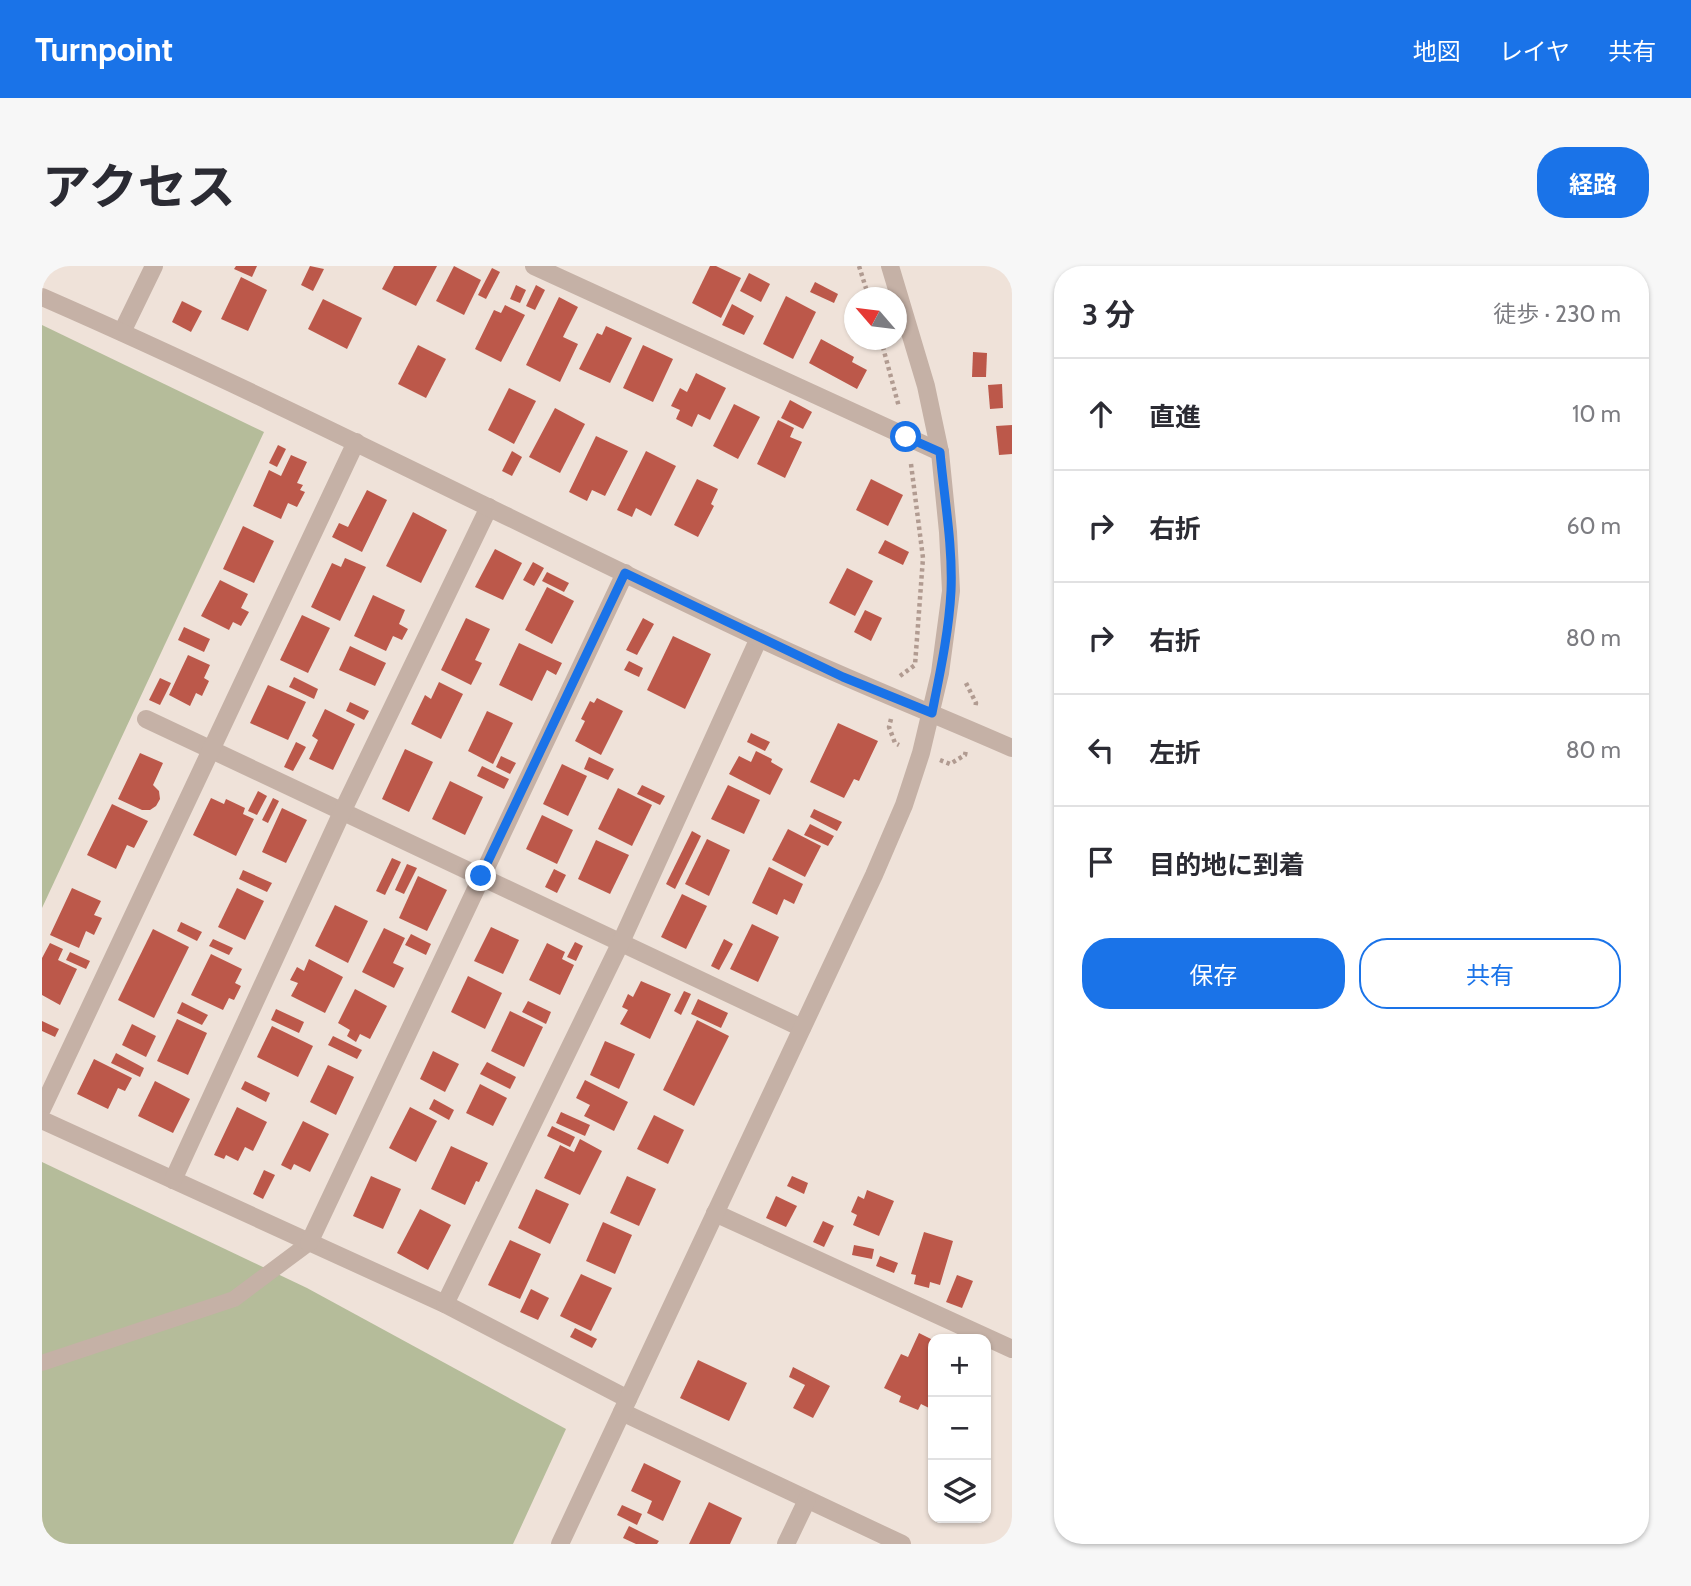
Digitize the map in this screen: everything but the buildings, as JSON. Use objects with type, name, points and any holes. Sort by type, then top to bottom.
[{"type":"street","points":[[122,332],[154,266]]},
{"type":"street","points":[[534,266],[940,452]]},
{"type":"street","points":[[560,1544],[904,805],[932,713],[951,591],[948,533],[940,452],[926,386],[890,266]]},
{"type":"street","points":[[42,297],[356,442],[759,638],[843,677],[1012,748]]},
{"type":"street","points":[[42,1109],[356,442]]},
{"type":"street","points":[[173,1181],[343,810],[489,507]]},
{"type":"street","points":[[309,1243],[625,573]]},
{"type":"street","points":[[445,1304],[621,942],[759,638]]},
{"type":"street","points":[[146,719],[802,1028]]},
{"type":"street","points":[[42,1120],[445,1304],[625,1405],[807,1500],[902,1544]]},
{"type":"street","points":[[715,1213],[1012,1349]]},
{"type":"street","points":[[786,1544],[807,1500]]},
{"type":"lane","points":[[42,1363],[234,1299],[309,1243]]},
{"type":"path","points":[[859,266],[866,287]]},
{"type":"path","points":[[884,350],[906,437],[923,558],[915,665]]},
{"type":"green space","points":[[42,325],[264,432],[42,908]]},
{"type":"green space","points":[[42,1162],[307,1288],[566,1429],[513,1544],[42,1544]]},
{"type":"route","points":[[481,876],[625,573],[843,677],[932,713],[951,591],[948,533],[940,452],[906,437]]}]
